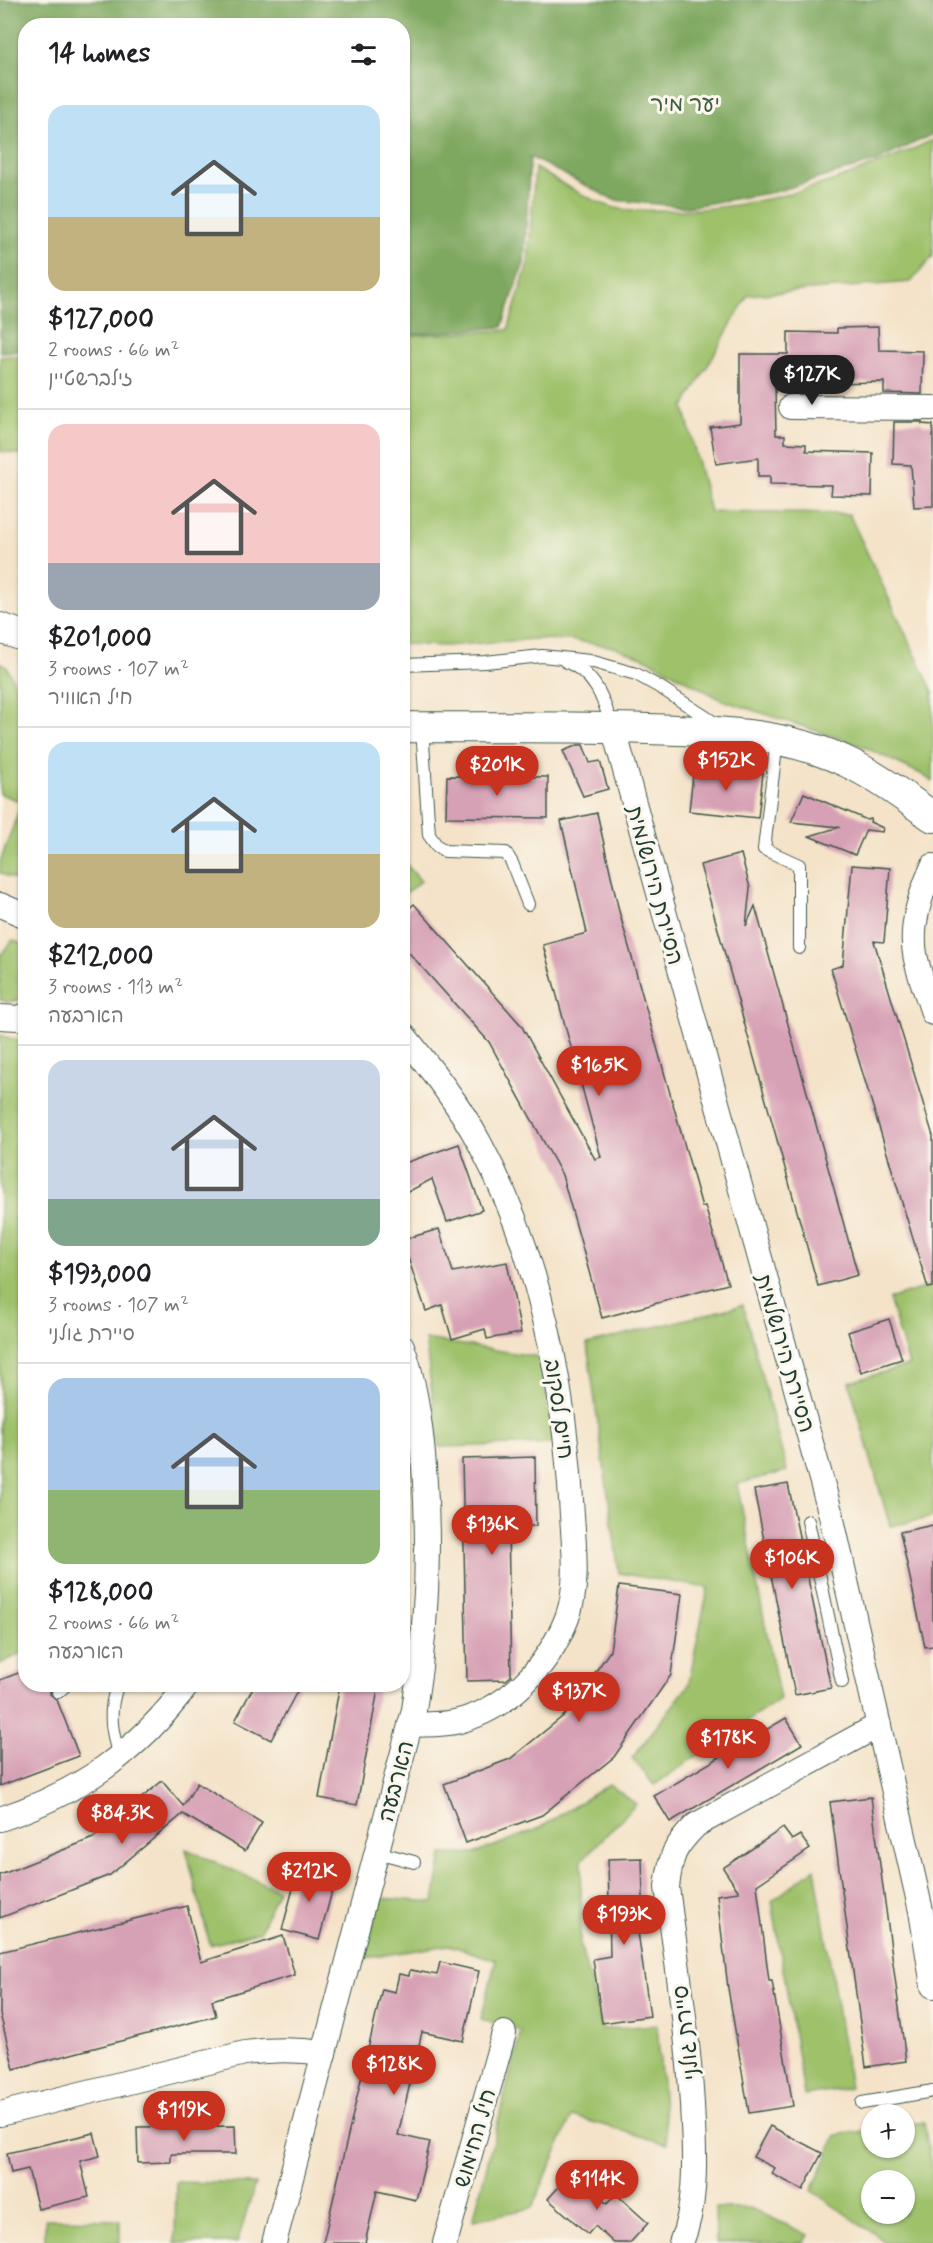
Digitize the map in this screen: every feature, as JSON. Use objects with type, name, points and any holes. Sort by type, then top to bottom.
[{"type":"street","points":[[791,407],[933,408]]},
{"type":"street","points":[[0,628],[18,634]]},
{"type":"street","points":[[412,727],[613,727],[728,732],[777,740],[794,743],[848,763],[933,817]]},
{"type":"street","name":"הסיירת הירושלמית","points":[[613,727],[831,1515],[921,1911],[933,1986]]},
{"type":"street","points":[[933,867],[917,914],[913,936],[915,955],[933,1012]]},
{"type":"street","points":[[0,905],[18,913]]},
{"type":"street","points":[[0,1017],[18,1018]]},
{"type":"street","name":"חיים לסקוב","points":[[410,1043],[456,1103],[481,1145],[526,1253],[547,1327],[563,1419],[574,1543],[574,1583],[568,1616],[558,1640],[546,1659],[526,1682],[502,1701],[455,1722],[410,1725]]},
{"type":"street","name":"הארבעה","points":[[274,2243],[410,1725],[422,1665],[427,1575],[427,1508],[410,1411]]},
{"type":"street","points":[[0,1819],[33,1808],[90,1780],[150,1730],[181,1692]]},
{"type":"street","name":"סיירת גולני","points":[[681,2243],[695,2163],[689,2060],[667,1887],[670,1863],[679,1842],[696,1825],[879,1725]]},
{"type":"street","name":"חיל החימוש","points":[[445,2243],[504,2033]]},
{"type":"street","points":[[0,2114],[246,2053],[277,2049],[324,2053]]},
{"type":"lane","points":[[410,665],[542,656],[590,661],[636,674],[728,732]]},
{"type":"lane","points":[[557,658],[589,675],[604,700],[613,727]]},
{"type":"lane","points":[[412,727],[429,835],[437,846],[445,851],[506,853],[513,863],[528,904]]},
{"type":"lane","points":[[777,740],[764,849],[799,866],[799,948]]},
{"type":"lane","points":[[808,1521],[843,1682]]},
{"type":"lane","points":[[825,1602],[850,1596]]},
{"type":"lane","points":[[115,1692],[110,1716],[119,1758]]},
{"type":"lane","points":[[377,1852],[414,1862]]},
{"type":"lane","points":[[862,2103],[933,2091]]},
{"type":"green space","name":"יער מיר","points":[[0,0],[933,0],[933,134],[877,161],[775,192],[687,207],[614,200],[530,157],[524,263],[502,327],[410,334],[410,18],[18,18],[18,351],[0,352]]},
{"type":"green space","points":[[933,140],[933,256],[911,282],[748,295],[684,407],[710,512],[849,514],[933,692],[933,782],[862,746],[722,700],[647,659],[615,647],[570,640],[534,639],[445,646],[410,644],[410,336],[508,330],[528,263],[535,168],[577,192],[611,207],[634,211],[693,209],[729,206],[799,191],[833,181]]},
{"type":"green space","points":[[18,356],[18,454],[0,451],[0,357]]},
{"type":"green space","points":[[0,662],[7,667],[18,691],[18,801],[0,794]]},
{"type":"green space","points":[[18,813],[18,881],[0,873],[0,862]]},
{"type":"green space","points":[[410,869],[421,881],[410,890]]},
{"type":"green space","points":[[13,940],[18,942],[18,1000],[7,1002],[0,1000],[0,956]]},
{"type":"green space","points":[[0,1035],[18,1041],[18,1655],[0,1664]]},
{"type":"green space","points":[[933,1285],[933,1517],[890,1526],[849,1382],[909,1365],[889,1299]]},
{"type":"green space","points":[[743,1305],[787,1471],[737,1484],[780,1699],[654,1785],[632,1758],[688,1686],[708,1588],[619,1573],[587,1344]]},
{"type":"green space","points":[[425,1339],[539,1357],[555,1444],[439,1447]]},
{"type":"green space","points":[[609,1784],[636,1804],[582,1860],[580,1943],[602,2029],[657,2025],[667,2144],[572,2116],[532,2208],[473,2220],[521,2031],[481,2019],[496,1960],[449,1945],[365,1958],[380,1898],[434,1902],[442,1854],[474,1854],[540,1828]]},
{"type":"green space","points":[[186,1849],[278,1890],[260,1931],[210,1945]]},
{"type":"green space","points":[[815,1868],[850,2088],[804,2095],[772,1901]]},
{"type":"green space","points":[[924,2122],[933,2178],[933,2243],[885,2243],[812,2191],[836,2135],[861,2131],[861,2158],[915,2158],[915,2123]]},
{"type":"green space","points":[[176,2182],[255,2184],[237,2243],[175,2243]]},
{"type":"green space","points":[[715,2208],[750,2208],[809,2235],[804,2243],[716,2243]]},
{"type":"green space","points":[[45,2219],[120,2220],[120,2243],[45,2243]]},
{"type":"building","points":[[878,327],[879,350],[923,351],[922,394],[884,393],[884,382],[827,383],[827,385],[775,384],[776,435],[785,435],[785,443],[806,444],[806,451],[873,453],[872,496],[831,495],[832,485],[770,484],[770,476],[758,476],[758,458],[716,464],[710,427],[740,423],[740,354],[788,354],[788,332],[837,333],[837,328]]},
{"type":"building","points":[[894,422],[922,422],[922,424],[933,425],[933,506],[914,507],[911,465],[893,464]]},
{"type":"building","points":[[583,745],[590,763],[600,761],[608,789],[583,796],[563,751]]},
{"type":"building","points":[[694,765],[763,773],[758,818],[689,811]]},
{"type":"building","points":[[447,776],[548,777],[548,818],[446,817]]},
{"type":"building","points":[[804,793],[867,820],[871,819],[870,822],[883,828],[882,832],[866,830],[855,855],[809,836],[840,827],[791,822]]},
{"type":"building","points":[[597,813],[619,911],[644,1001],[702,1207],[705,1206],[728,1284],[602,1318],[562,1175],[489,1042],[410,954],[410,908],[414,904],[521,1025],[595,1159],[601,1157],[543,945],[587,933],[561,821]]},
{"type":"building","points":[[741,854],[750,888],[746,926],[755,906],[858,1275],[818,1286],[700,865]]},
{"type":"building","points":[[852,865],[890,868],[884,942],[874,941],[933,1136],[933,1287],[928,1288],[831,969],[843,965]]},
{"type":"building","points":[[459,1144],[482,1210],[447,1222],[432,1179],[410,1191],[410,1161]]},
{"type":"building","points":[[439,1229],[453,1272],[507,1262],[521,1333],[487,1339],[485,1329],[452,1339],[442,1305],[426,1311],[410,1264],[410,1238]]},
{"type":"building","points":[[889,1319],[902,1359],[861,1372],[848,1332]]},
{"type":"building","points":[[535,1457],[536,1526],[508,1526],[511,1676],[506,1680],[467,1681],[462,1459]]},
{"type":"building","points":[[788,1484],[831,1688],[795,1695],[754,1490]]},
{"type":"building","points":[[933,1525],[933,1646],[925,1647],[900,1532]]},
{"type":"building","points":[[619,1586],[682,1594],[671,1675],[614,1757],[542,1815],[466,1843],[444,1784],[510,1759],[567,1713],[610,1651]]},
{"type":"building","points":[[18,1673],[18,1692],[50,1692],[57,1700],[79,1756],[0,1786],[0,1680]]},
{"type":"building","points":[[251,1692],[297,1692],[271,1740],[235,1721]]},
{"type":"building","points":[[339,1692],[378,1692],[357,1805],[319,1798]]},
{"type":"building","points":[[786,1718],[802,1744],[670,1822],[654,1796]]},
{"type":"building","points":[[162,1781],[183,1806],[197,1783],[262,1823],[245,1851],[183,1814],[110,1875],[0,1918],[0,1875],[93,1838]]},
{"type":"building","points":[[871,1797],[906,2061],[866,2067],[830,1802]]},
{"type":"building","points":[[783,1828],[792,1840],[800,1835],[810,1849],[757,1885],[769,1981],[772,1981],[793,2106],[749,2113],[728,1988],[717,1895],[739,1892],[723,1868]]},
{"type":"building","points":[[642,1858],[644,1932],[638,1932],[650,2016],[602,2023],[593,1959],[610,1956],[608,1859]]},
{"type":"building","points":[[299,1866],[336,1876],[319,1940],[282,1930]]},
{"type":"building","points":[[187,1906],[201,1962],[283,1936],[295,1975],[212,2000],[216,2016],[14,2069],[0,2014],[0,1952]]},
{"type":"building","points":[[440,1962],[479,1971],[463,2041],[422,2032],[398,2135],[430,2142],[416,2200],[377,2191],[365,2243],[323,2243],[382,1989],[395,1992],[399,1974],[409,1976],[410,1970],[437,1975]]},
{"type":"building","points":[[235,2126],[236,2154],[171,2154],[171,2162],[138,2163],[137,2127]]},
{"type":"building","points":[[770,2126],[822,2153],[803,2190],[772,2174],[775,2168],[753,2157]]},
{"type":"building","points":[[94,2133],[100,2156],[80,2161],[89,2197],[38,2209],[28,2169],[11,2173],[7,2153]]},
{"type":"building","points":[[572,2172],[607,2204],[616,2194],[648,2223],[630,2243],[614,2243],[595,2226],[588,2234],[548,2199]]}]
